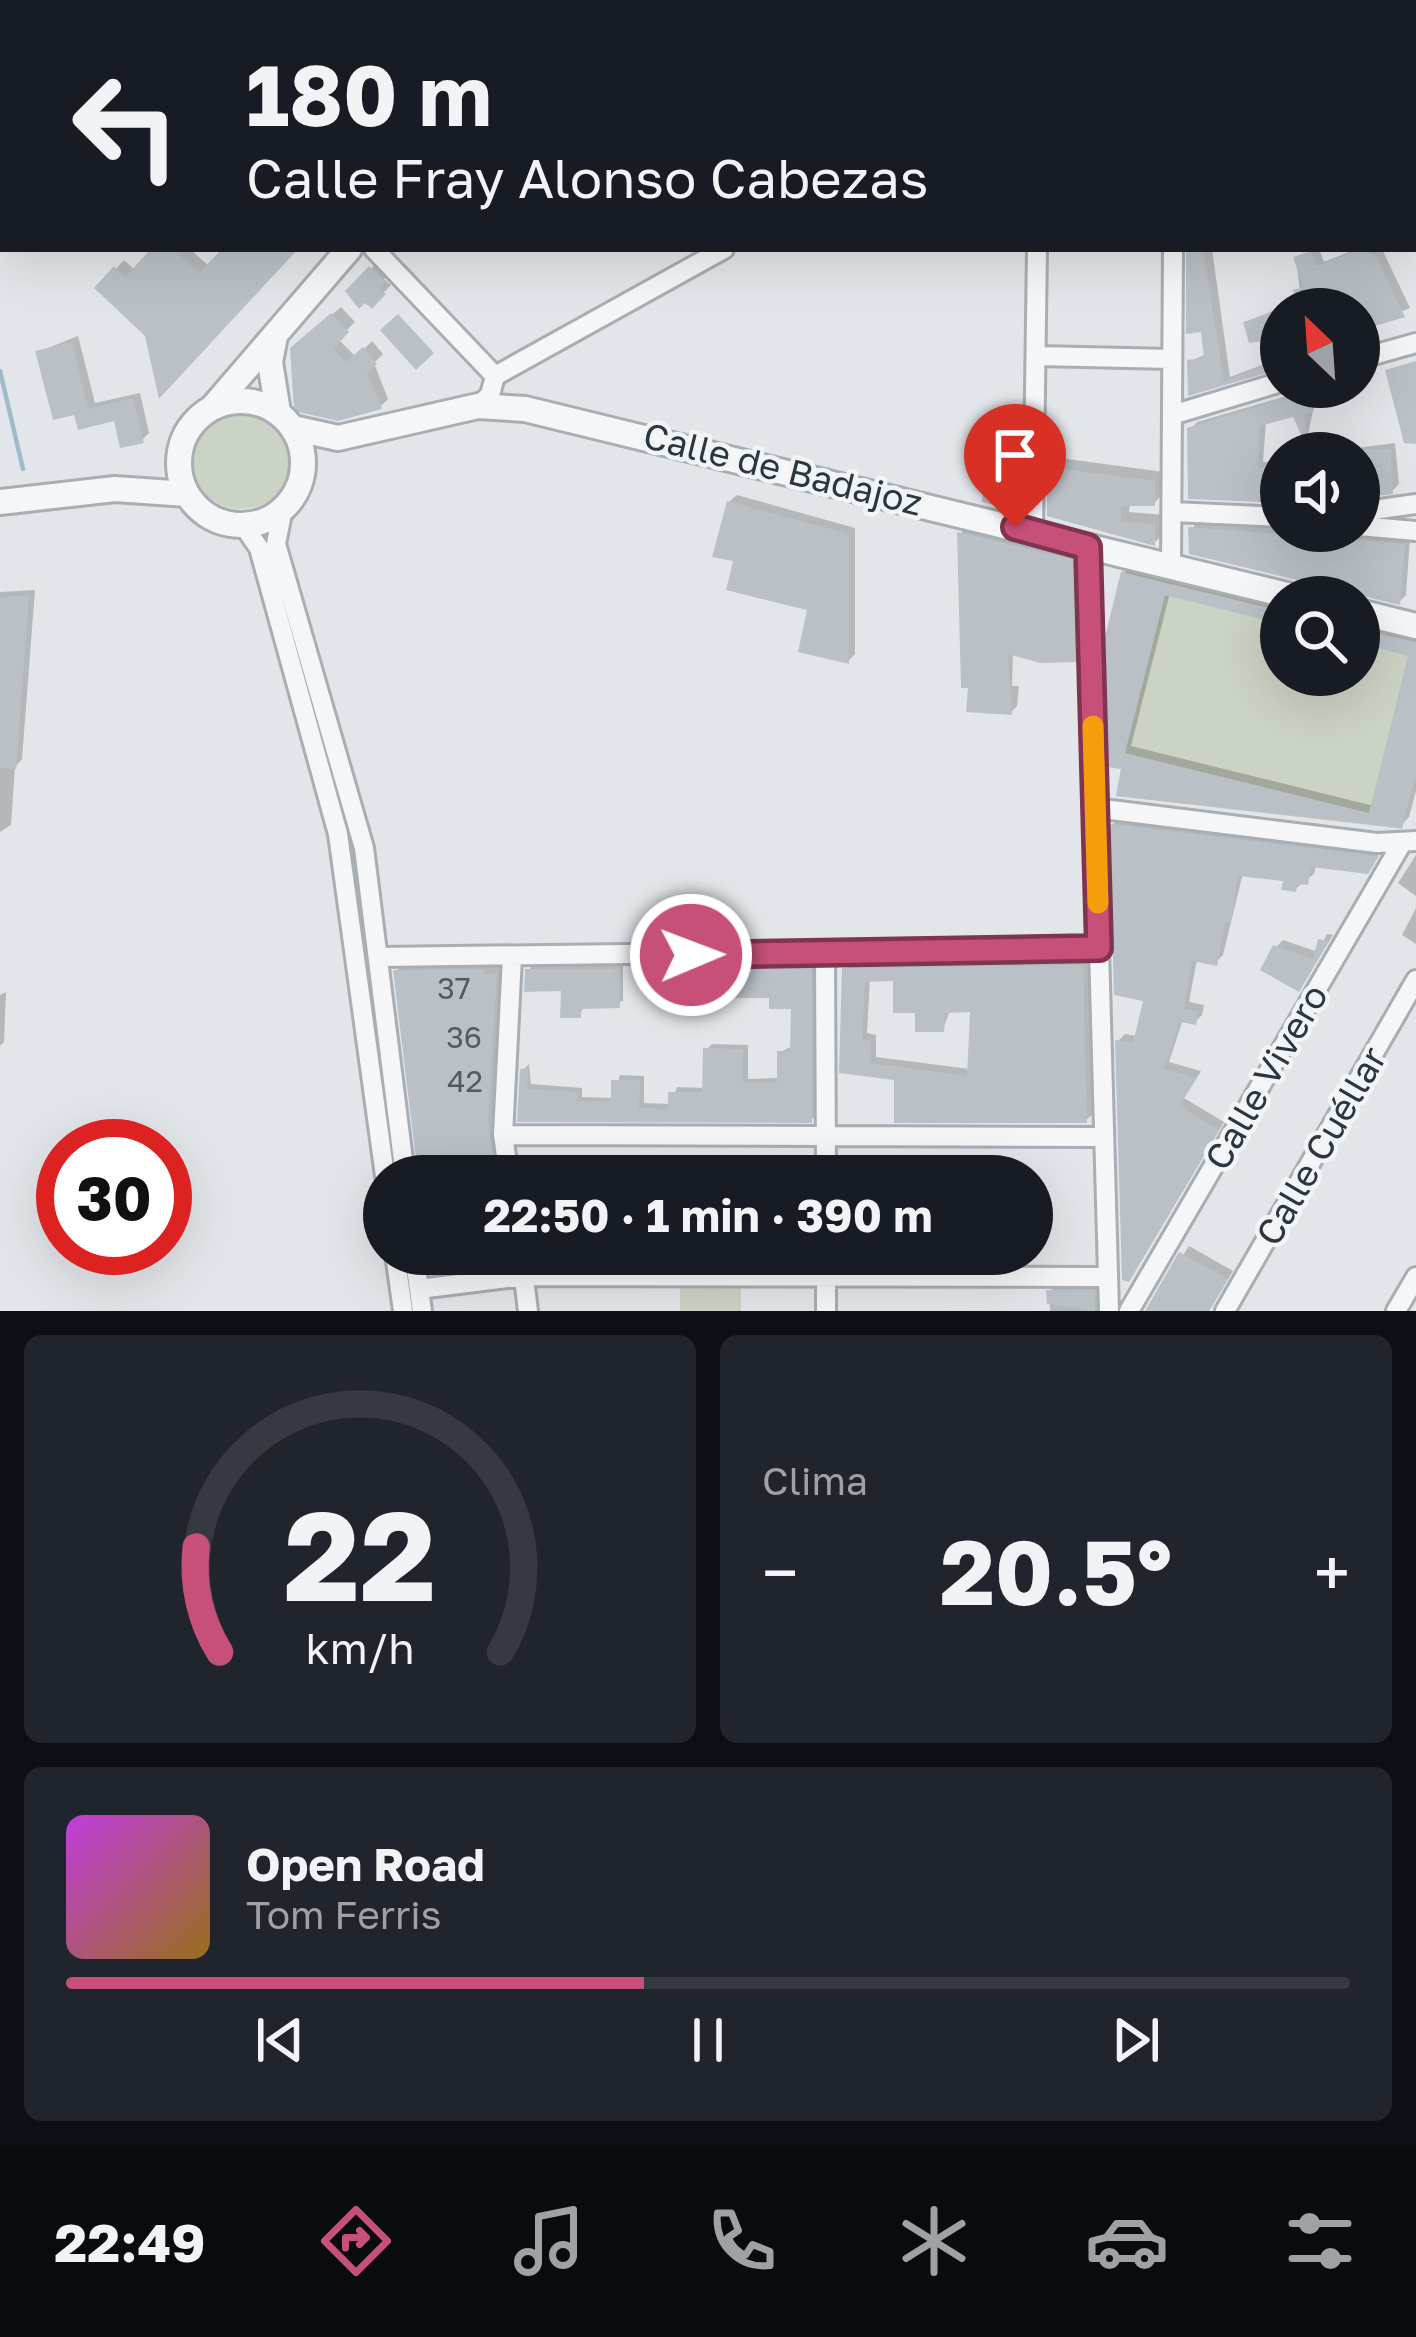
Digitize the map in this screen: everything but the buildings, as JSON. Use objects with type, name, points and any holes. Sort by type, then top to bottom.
[{"type":"street","points":[[212,408],[346,252]]},
{"type":"street","points":[[681,252],[689,268]]},
{"type":"street","points":[[478,406],[490,395],[495,376],[718,252]]},
{"type":"street","points":[[1033,532],[1037,252]]},
{"type":"street","points":[[1171,567],[1173,252]]},
{"type":"street","points":[[380,254],[495,376]]},
{"type":"street","points":[[178,453],[188,494],[216,520],[260,524],[283,508],[299,487],[304,466],[270,362],[276,333]]},
{"type":"street","points":[[1380,353],[1416,343]]},
{"type":"street","points":[[1038,356],[1172,359]]},
{"type":"street","points":[[1172,415],[1260,388]]},
{"type":"street","points":[[115,490],[178,453],[197,418],[212,408],[235,400],[257,402],[286,420]]},
{"type":"street","name":"Calle de Badajoz","points":[[304,466],[338,438],[478,406],[573,417],[1260,589]]},
{"type":"street","name":"Calle de Badajoz","points":[[286,420],[338,438]]},
{"type":"street","points":[[0,502],[115,490],[188,494]]},
{"type":"street","points":[[1380,509],[1416,504]]},
{"type":"street","points":[[283,508],[276,544],[364,848],[402,1155]]},
{"type":"street","points":[[1173,512],[1260,516]]},
{"type":"street","points":[[243,525],[260,548],[338,834],[382,1155]]},
{"type":"street","points":[[1380,528],[1416,531]]},
{"type":"street","points":[[1088,547],[1109,1311]]},
{"type":"street","points":[[1380,618],[1416,626]]},
{"type":"street","points":[[1094,808],[1409,842]]},
{"type":"street","name":"Calle Vivero","points":[[1127,1311],[1409,842]]},
{"type":"street","points":[[378,957],[1099,948]]},
{"type":"street","points":[[825,953],[826,1155]]},
{"type":"street","points":[[506,1155],[512,957]]},
{"type":"street","name":"Calle Cuéllar","points":[[1225,1311],[1416,980]]},
{"type":"street","points":[[503,1135],[1103,1137]]},
{"type":"street","points":[[398,1275],[403,1311]]},
{"type":"street","points":[[417,1275],[422,1311]]},
{"type":"street","points":[[419,1289],[523,1276],[826,1276],[1144,1287]]},
{"type":"street","points":[[523,1276],[528,1311]]},
{"type":"street","points":[[826,1276],[826,1311]]},
{"type":"street","points":[[1396,1311],[1416,1277]]},
{"type":"street","points":[[1111,1284],[1127,1311]]},
{"type":"green space","points":[[241,409],[260,413],[276,424],[287,440],[291,459],[287,478],[276,494],[260,505],[241,509],[222,505],[206,494],[195,478],[191,459],[195,440],[206,424],[222,413]]},
{"type":"green space","points":[[1122,569],[1260,603],[1260,696],[1380,696],[1380,632],[1416,641],[1416,778],[1402,829],[1116,796],[1121,769],[1101,766],[1099,663]]},
{"type":"green space","points":[[741,1285],[741,1311],[680,1311],[680,1286]]},
{"type":"waterway","points":[[0,371],[23,469]]},
{"type":"slow traffic","points":[[1093,726],[1098,903]]},
{"type":"route","points":[[691,955],[1099,948],[1088,547],[1015,527]]}]
